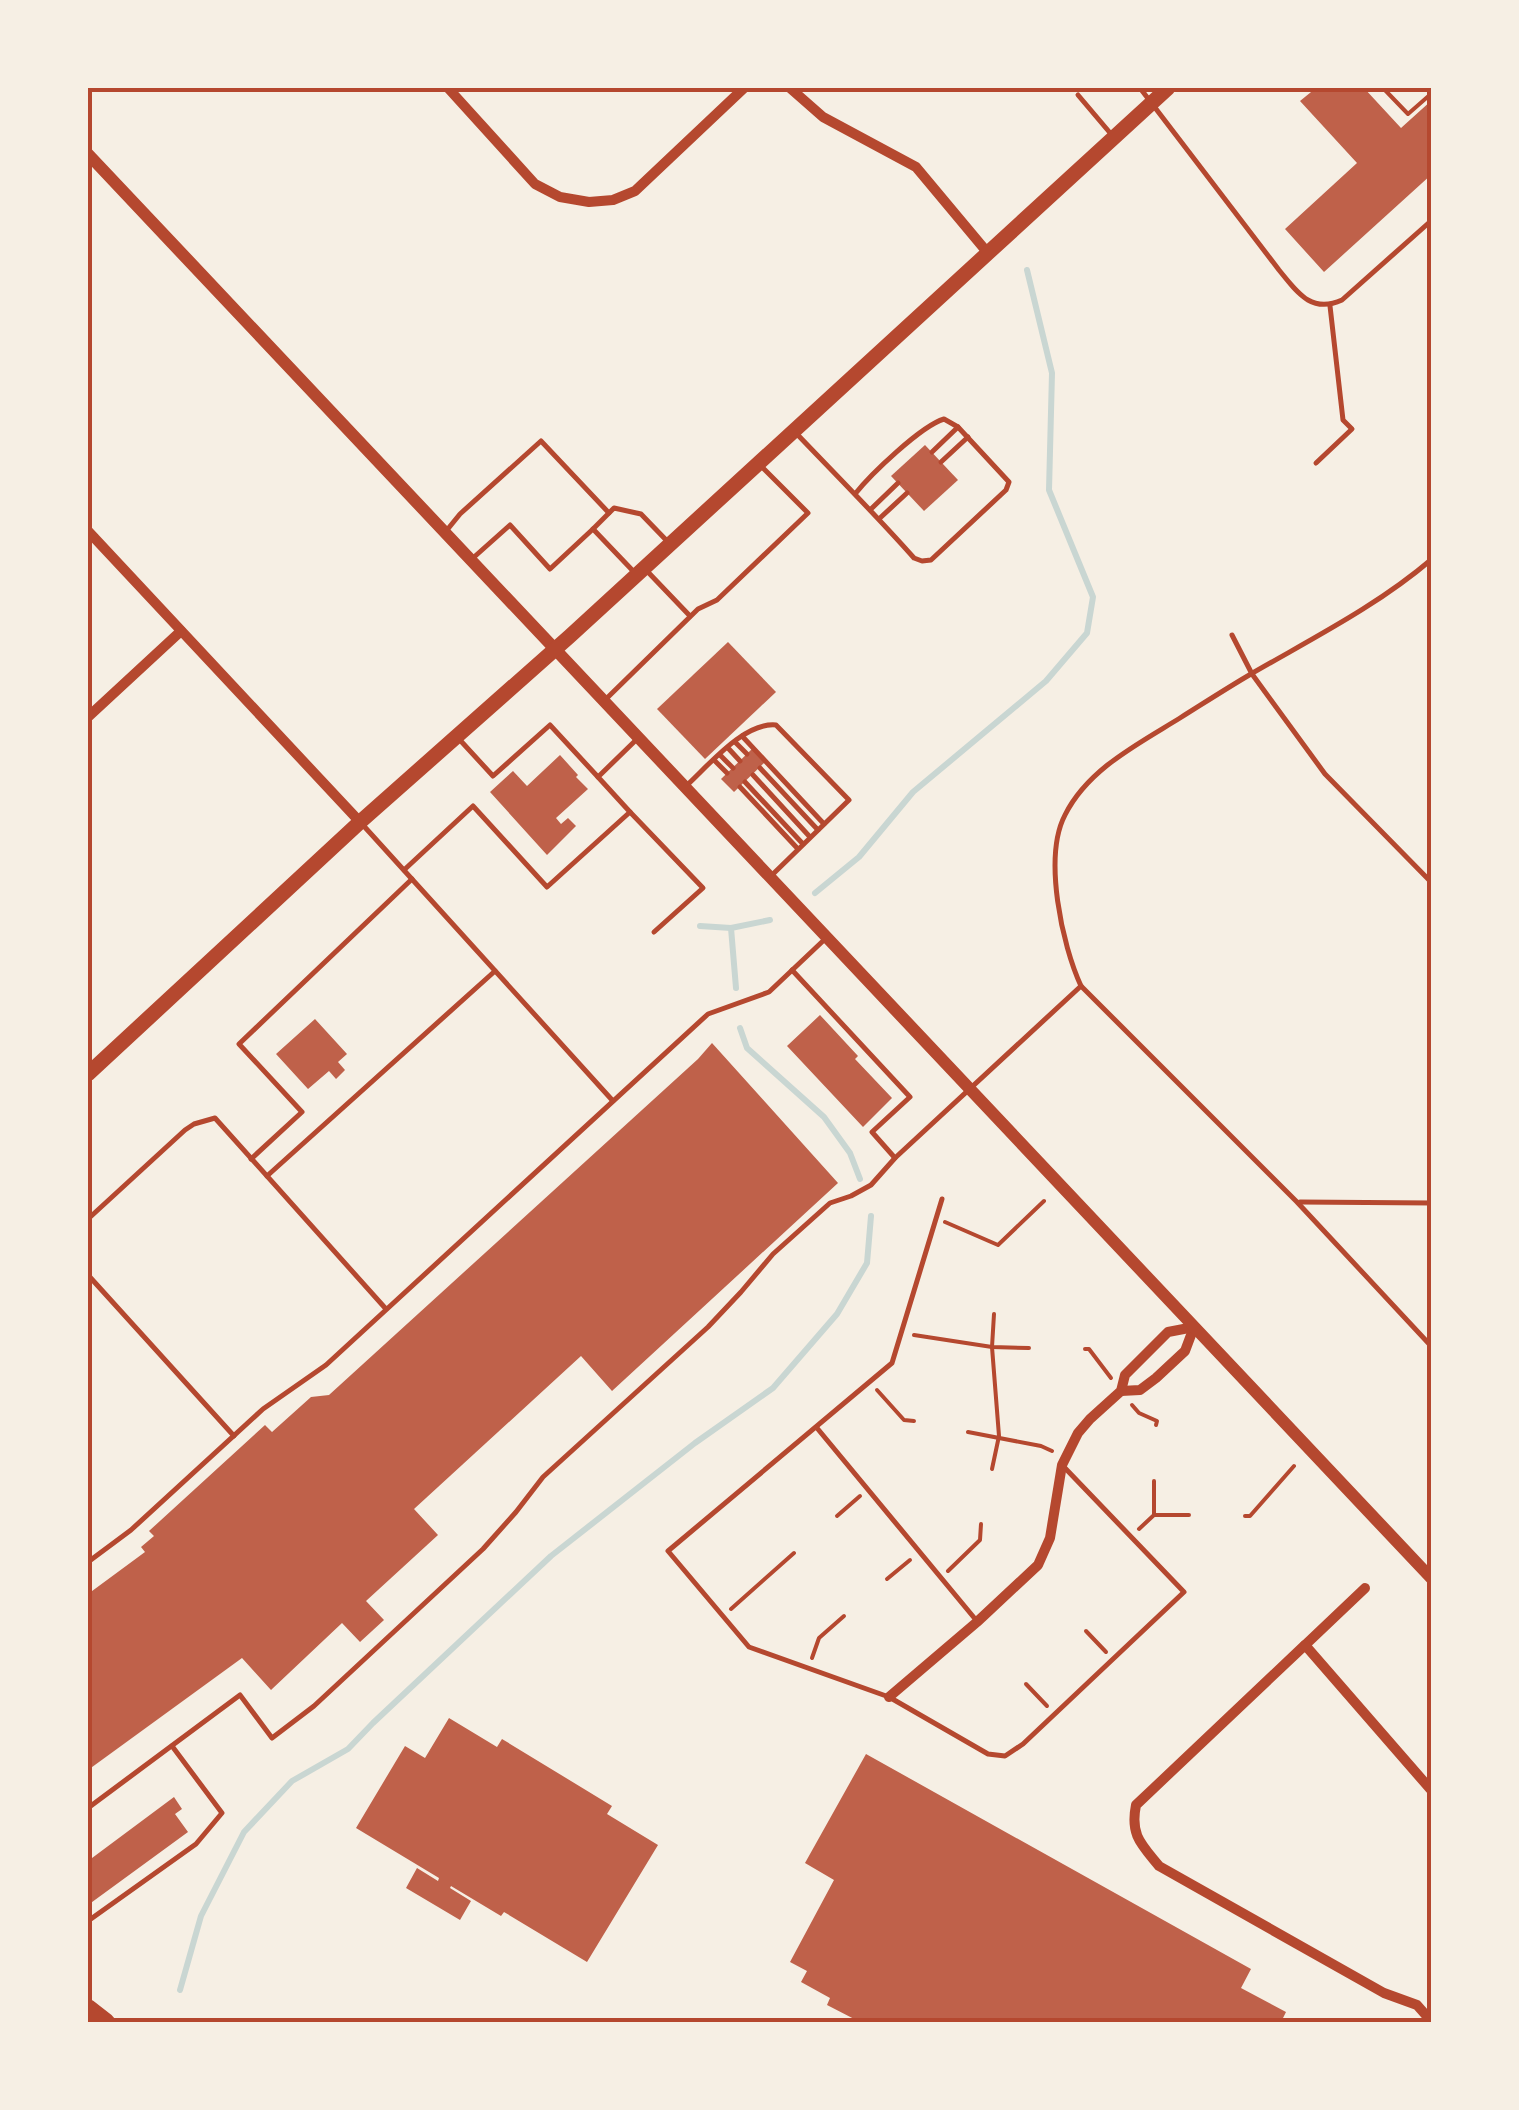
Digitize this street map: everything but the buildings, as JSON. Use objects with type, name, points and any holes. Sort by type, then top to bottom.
[{"type":"main road","points":[[88,1074],[1168,88]]},
{"type":"main road","points":[[88,2008],[106,2022]]},
{"type":"street","points":[[448,88],[535,184],[560,198],[589,202],[613,200],[635,191],[744,88]]},
{"type":"street","points":[[790,88],[823,116],[916,166],[987,252]]},
{"type":"street","points":[[88,154],[1432,1578]]},
{"type":"street","points":[[88,532],[360,822]]},
{"type":"street","points":[[88,717],[181,631]]},
{"type":"street","points":[[1121,1391],[1140,1390],[1156,1378],[1186,1351],[1194,1327]]},
{"type":"street","points":[[889,1698],[1024,1580],[1045,1553],[1062,1465],[1078,1433],[1121,1391],[1126,1374],[1168,1332],[1194,1327]]},
{"type":"street","points":[[1365,1588],[1136,1805],[1133,1821],[1138,1841],[1159,1866],[1384,1993],[1417,2005],[1432,2022]]},
{"type":"street","points":[[1305,1645],[1432,1791]]},
{"type":"lane","points":[[1140,88],[1296,292],[1314,304],[1330,306],[1342,300],[1432,220]]},
{"type":"lane","points":[[1078,95],[1113,137]]},
{"type":"lane","points":[[1316,463],[1352,429],[1343,420],[1330,306]]},
{"type":"lane","points":[[793,430],[922,562],[931,560],[994,502],[1009,482],[958,427],[944,419],[930,425],[856,494]]},
{"type":"lane","points":[[932,452],[958,427]]},
{"type":"lane","points":[[941,462],[968,437]]},
{"type":"lane","points":[[445,532],[541,441],[609,513]]},
{"type":"lane","points":[[604,701],[690,616],[717,600],[808,513],[758,463]]},
{"type":"lane","points":[[871,509],[898,483]]},
{"type":"lane","points":[[880,519],[908,493]]},
{"type":"lane","points":[[471,560],[510,525],[550,569],[614,508],[641,514],[670,544]]},
{"type":"lane","points":[[593,529],[690,616]]},
{"type":"lane","points":[[1432,560],[1315,640],[1126,751],[1084,787],[1063,818],[1055,856],[1056,901],[1080,986],[1297,1202],[1432,1346]]},
{"type":"lane","points":[[1232,634],[1252,674],[1325,774],[1432,883]]},
{"type":"lane","points":[[685,787],[742,736],[765,724],[776,724],[848,800],[770,877]]},
{"type":"lane","points":[[457,736],[493,776],[550,725],[702,888],[654,932]]},
{"type":"lane","points":[[742,736],[824,824]]},
{"type":"lane","points":[[598,777],[638,738]]},
{"type":"lane","points":[[735,742],[746,754]]},
{"type":"lane","points":[[728,748],[740,761]]},
{"type":"lane","points":[[718,758],[730,771]]},
{"type":"lane","points":[[760,768],[818,830]]},
{"type":"lane","points":[[753,775],[810,837]]},
{"type":"lane","points":[[743,784],[801,846]]},
{"type":"lane","points":[[404,870],[474,806],[547,887],[630,812]]},
{"type":"lane","points":[[360,822],[614,1101]]},
{"type":"lane","points":[[251,1159],[302,1112],[239,1044],[412,880]]},
{"type":"lane","points":[[88,1562],[132,1530],[263,1409],[326,1365],[708,1014],[762,996],[827,938]]},
{"type":"lane","points":[[266,1176],[495,970]]},
{"type":"lane","points":[[792,970],[910,1097],[872,1132],[895,1158]]},
{"type":"lane","points":[[88,1808],[240,1695],[272,1738],[314,1706],[483,1549],[543,1476],[708,1327],[773,1254],[830,1203],[870,1185],[1080,986]]},
{"type":"lane","points":[[88,1219],[194,1124],[215,1118],[386,1309]]},
{"type":"lane","points":[[942,1199],[892,1363],[668,1551],[749,1647],[889,1698],[988,1754],[1005,1756],[1023,1744],[1184,1592],[1062,1465]]},
{"type":"lane","points":[[1297,1202],[1432,1203]]},
{"type":"lane","points":[[88,1275],[234,1436]]},
{"type":"lane","points":[[816,1428],[978,1622]]},
{"type":"lane","points":[[88,1921],[196,1844],[222,1813],[172,1746]]},
{"type":"path","points":[[1383,88],[1408,114],[1432,93]]},
{"type":"path","points":[[959,1228],[998,1244],[1044,1200]]},
{"type":"path","points":[[992,1468],[998,1438],[992,1346],[994,1314]]},
{"type":"path","points":[[926,1338],[1028,1348]]},
{"type":"path","points":[[1085,1349],[1111,1378]]},
{"type":"path","points":[[887,1401],[904,1420],[914,1421]]},
{"type":"path","points":[[1132,1405],[1156,1420],[1156,1425]]},
{"type":"path","points":[[968,1432],[1042,1446]]},
{"type":"path","points":[[1245,1516],[1250,1516],[1294,1466]]},
{"type":"path","points":[[1154,1481],[1152,1516],[1189,1515]]},
{"type":"path","points":[[837,1516],[848,1508]]},
{"type":"path","points":[[961,1560],[980,1540],[982,1524]]},
{"type":"path","points":[[723,1616],[794,1552]]},
{"type":"path","points":[[887,1579],[899,1569]]},
{"type":"path","points":[[816,1644],[844,1616]]},
{"type":"path","points":[[1086,1630],[1095,1640]]},
{"type":"path","points":[[1026,1684],[1038,1696]]},
{"type":"waterway","points":[[815,893],[859,857],[913,792],[1046,681],[1087,633],[1093,597],[1049,490],[1052,373],[1027,270]]},
{"type":"waterway","points":[[736,988],[731,928],[770,920]]},
{"type":"waterway","points":[[700,926],[731,928]]},
{"type":"waterway","points":[[740,1028],[747,1048],[824,1117],[850,1153],[860,1179]]},
{"type":"waterway","points":[[180,1990],[201,1916],[244,1832],[292,1781],[348,1749],[551,1556],[695,1443],[773,1388],[837,1314],[867,1263],[871,1216]]}]
